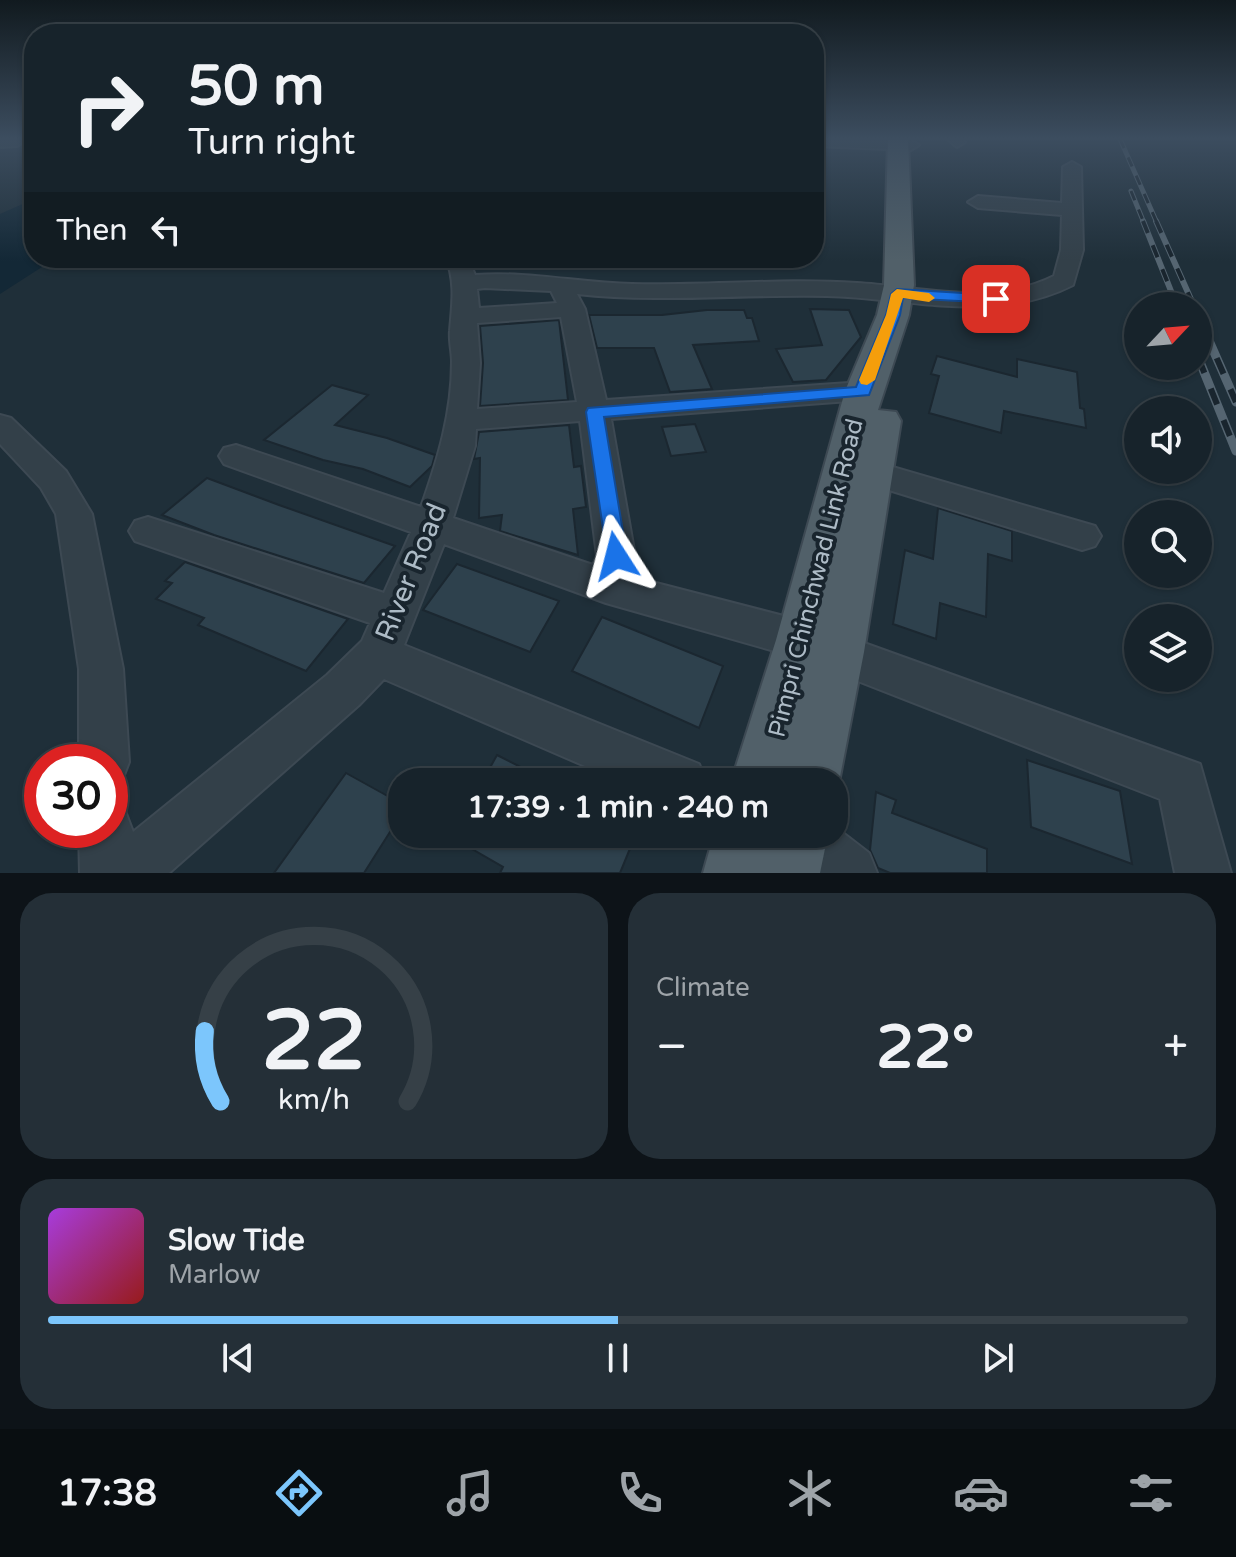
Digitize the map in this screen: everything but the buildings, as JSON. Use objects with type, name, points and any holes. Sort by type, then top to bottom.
[{"type":"main road","name":"Pimpri Chinchwad Link Road","points":[[808,768],[820,646],[869,403],[893,315],[907,295],[905,180]]},
{"type":"main road","name":"Pimpri Chinchwad Link Road","points":[[769,768],[820,646],[872,473],[869,403]]},
{"type":"main road","points":[[738,873],[744,848]]},
{"type":"main road","points":[[785,873],[791,848]]},
{"type":"street","points":[[462,286],[566,297],[854,290],[1014,298],[1051,289],[1065,280],[1073,243],[1072,180]]},
{"type":"street","points":[[978,202],[1073,210]]},
{"type":"street","name":"River Road","points":[[127,873],[343,690],[387,634],[432,526],[459,446],[463,420],[462,286]]},
{"type":"street","points":[[566,297],[594,412],[616,556],[606,586]]},
{"type":"street","points":[[463,420],[594,412],[869,403]]},
{"type":"street","points":[[0,425],[54,480],[74,514],[101,669],[103,744]]},
{"type":"street","points":[[236,456],[606,586],[820,646],[1182,782],[1203,873]]},
{"type":"street","points":[[872,473],[1082,536]]},
{"type":"street","points":[[148,531],[387,634],[653,768]]},
{"type":"street","points":[[107,848],[108,873]]},
{"type":"street","points":[[818,848],[849,873]]},
{"type":"water","points":[[24,203],[24,268],[40,268],[0,294],[0,214]]},
{"type":"railway","points":[[1138,180],[1157,223]]},
{"type":"railway","points":[[1131,191],[1144,223]]},
{"type":"railway","points":[[1143,221],[1171,292]]},
{"type":"railway","points":[[1156,221],[1188,292]]},
{"type":"railway","points":[[1212,347],[1236,402]]},
{"type":"railway","points":[[1207,380],[1236,451]]},
{"type":"slow traffic","points":[[867,380],[893,315],[897,294],[929,298]]},
{"type":"route","points":[[616,556],[594,412],[863,391],[893,315],[897,294],[996,299]]}]
